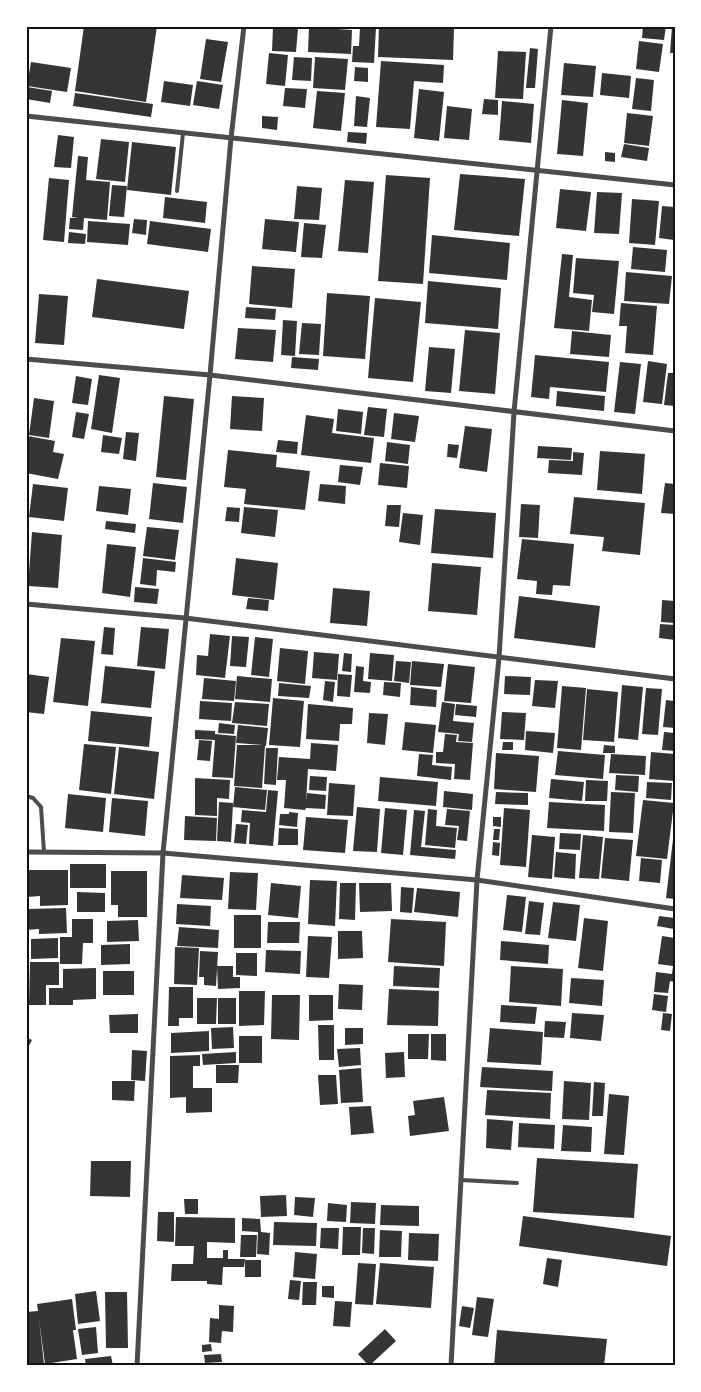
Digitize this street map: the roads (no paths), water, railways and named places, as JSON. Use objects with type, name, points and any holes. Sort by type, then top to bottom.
[{"type":"street","points":[[137,1366],[163,853],[210,375],[231,138],[244,26]]},
{"type":"street","points":[[451,1366],[477,880],[499,658],[514,412],[551,26]]},
{"type":"street","points":[[26,116],[675,184]]},
{"type":"street","points":[[26,359],[210,375],[675,431]]},
{"type":"street","points":[[26,604],[185,618],[675,679]]},
{"type":"street","points":[[26,852],[163,853],[477,880],[675,909]]},
{"type":"lane","points":[[177,191],[183,133]]},
{"type":"lane","points":[[26,796],[33,798],[41,807],[44,852]]},
{"type":"lane","points":[[461,1180],[516,1183]]}]
